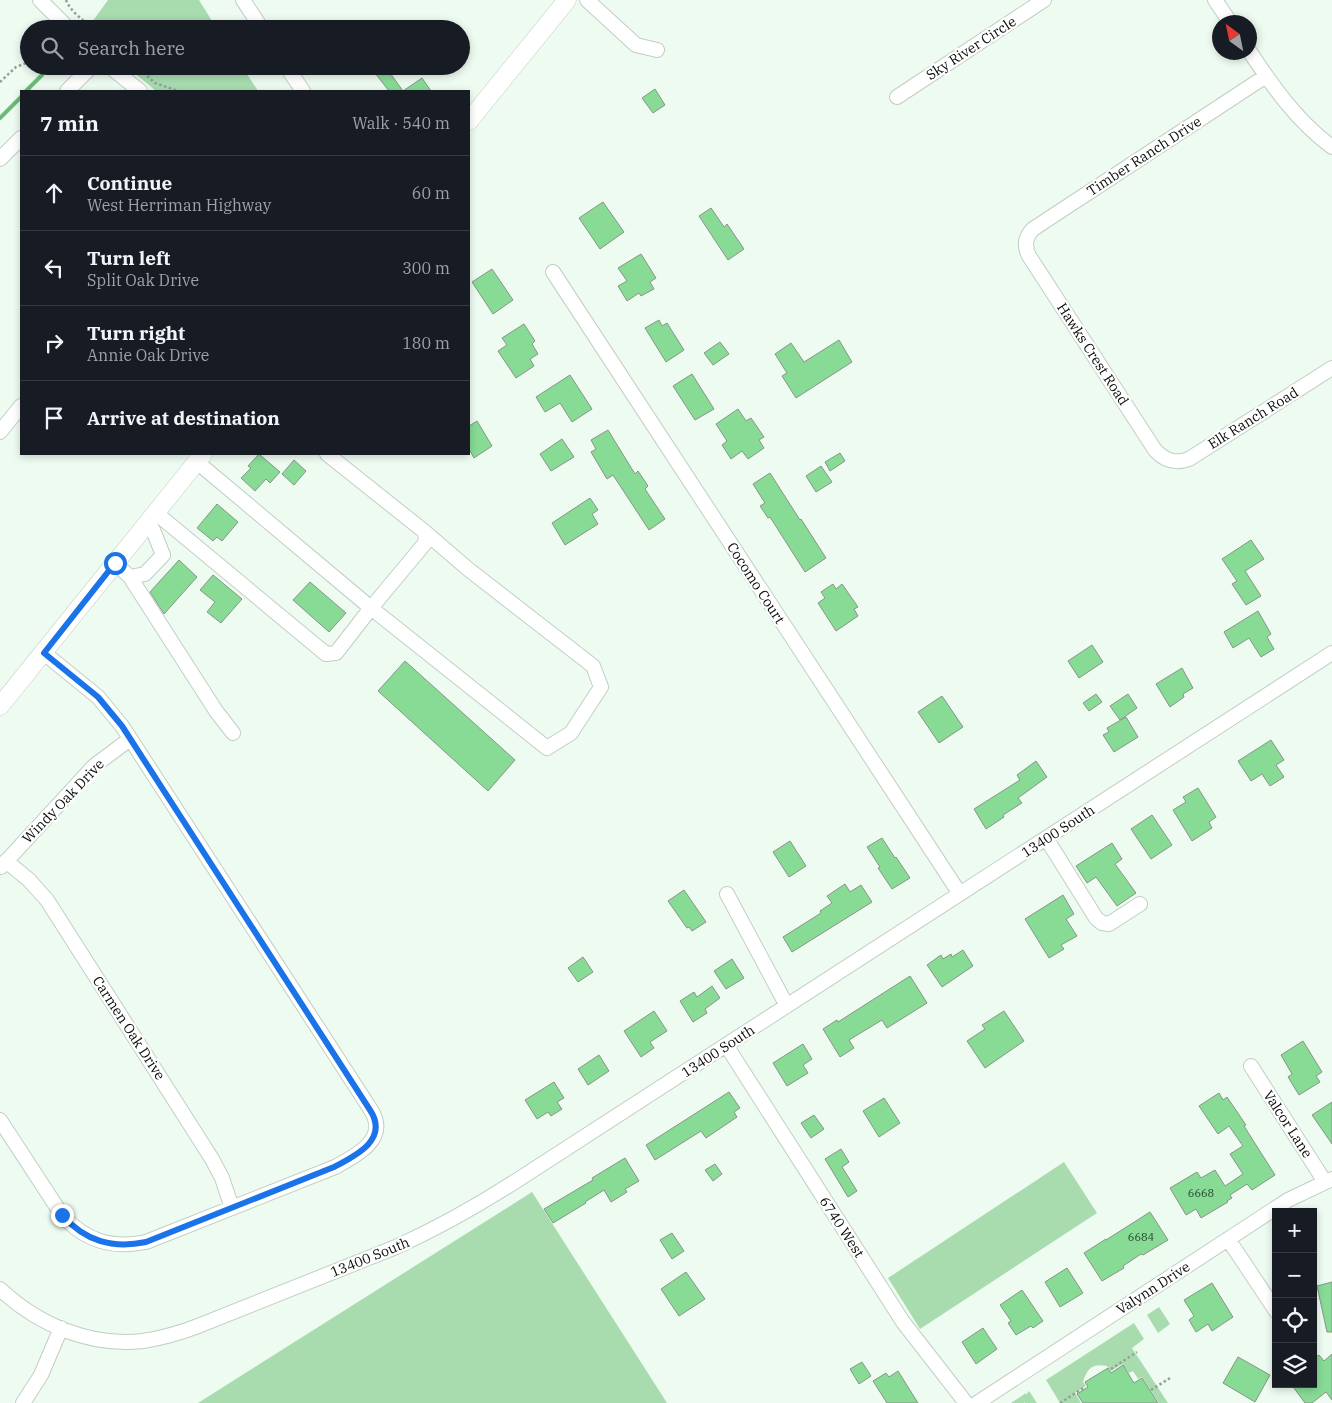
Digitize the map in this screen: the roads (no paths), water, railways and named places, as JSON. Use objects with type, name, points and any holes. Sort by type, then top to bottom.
[{"type":"main road","points":[[470,120],[567,0]]},
{"type":"main road","points":[[5,700],[200,458]]},
{"type":"street","points":[[40,0],[60,20]]},
{"type":"street","points":[[243,0],[256,20]]},
{"type":"street","points":[[587,0],[636,45],[657,50]]},
{"type":"street","name":"Sky River Circle","points":[[897,97],[1044,0]]},
{"type":"street","points":[[1215,0],[1225,15]]},
{"type":"street","points":[[1255,60],[1278,93],[1300,118],[1332,147]]},
{"type":"street","points":[[68,90],[83,75]]},
{"type":"street","points":[[120,75],[139,90]]},
{"type":"street","points":[[292,75],[301,90]]},
{"type":"street","name":"Timber Ranch Drive","points":[[1026,240],[1033,229],[1266,76]]},
{"type":"street","points":[[0,159],[20,139]]},
{"type":"street","name":"Hawks Crest Road","points":[[1026,240],[1030,256],[1156,450],[1171,461]]},
{"type":"street","name":"Cocomo Court","points":[[553,272],[960,894]]},
{"type":"street","name":"Elk Ranch Road","points":[[1171,461],[1177,462],[1188,459],[1330,372]]},
{"type":"street","points":[[0,432],[20,407]]},
{"type":"street","points":[[200,458],[371,608],[547,748],[571,733],[600,687],[593,666],[468,569],[328,455]]},
{"type":"street","points":[[151,518],[326,654],[336,653],[426,542],[425,532]]},
{"type":"street","points":[[130,576],[145,574],[162,556],[151,518]]},
{"type":"street","points":[[115,563],[130,576],[216,711],[233,733]]},
{"type":"street","points":[[0,1120],[62,1215],[78,1231],[99,1241],[122,1245],[146,1242],[322,1173],[368,1146],[376,1129],[374,1116],[115,717],[98,697],[44,653]]},
{"type":"street","name":"13400 South","points":[[0,1289],[10,1299],[32,1314],[61,1328],[85,1336],[112,1341],[141,1341],[165,1337],[198,1326],[396,1248],[495,1195],[1332,653]]},
{"type":"street","name":"Windy Oak Drive","points":[[3,864],[94,766],[130,739]]},
{"type":"street","points":[[1046,838],[1096,918],[1102,923],[1109,924],[1140,904]]},
{"type":"street","name":"Carmen Oak Drive","points":[[3,864],[29,880],[47,900],[212,1159],[222,1178],[232,1208]]},
{"type":"street","points":[[727,894],[787,1006]]},
{"type":"street","name":"6740 West","points":[[726,1045],[903,1322],[966,1403]]},
{"type":"street","name":"Valcor Lane","points":[[1251,1066],[1329,1181]]},
{"type":"street","name":"Valynn Drive","points":[[977,1403],[1288,1200],[1329,1181]]},
{"type":"street","points":[[1228,1240],[1272,1305]]},
{"type":"street","points":[[23,1403],[41,1376],[61,1328]]},
{"type":"waterway","points":[[27,90],[42,75]]},
{"type":"waterway","points":[[0,118],[20,98]]}]
